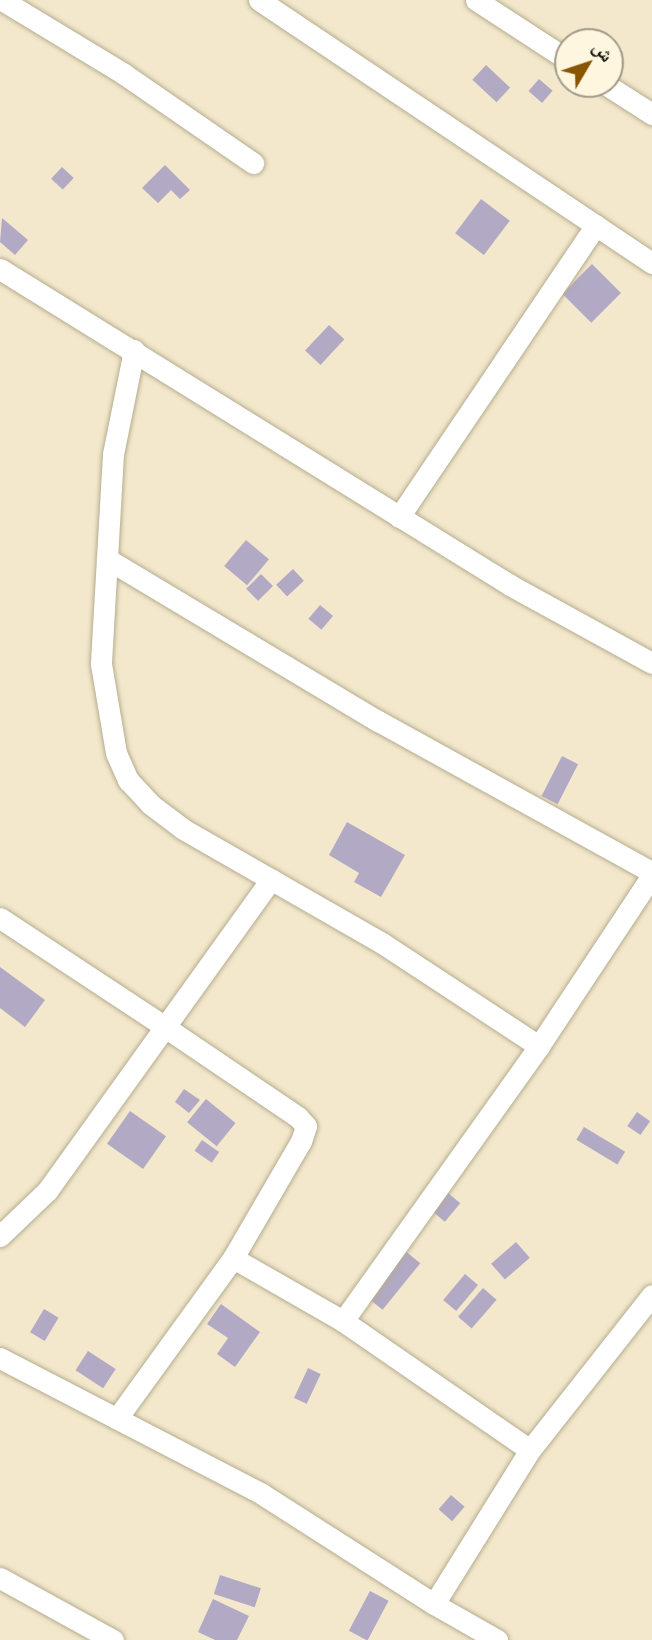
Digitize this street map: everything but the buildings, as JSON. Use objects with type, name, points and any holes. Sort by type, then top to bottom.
[{"type":"street","points":[[2,0],[124,74],[253,163]]},
{"type":"street","points":[[259,0],[652,263]]},
{"type":"street","points":[[476,0],[554,51]]},
{"type":"street","points":[[624,96],[652,114]]},
{"type":"street","points":[[399,517],[596,225]]},
{"type":"street","points":[[0,269],[510,585],[652,663]]},
{"type":"street","points":[[134,350],[113,454],[101,664],[116,753],[128,780],[150,804],[183,829],[382,943],[539,1046]]},
{"type":"street","points":[[107,559],[378,721],[652,873],[539,1046],[343,1321]]},
{"type":"street","points":[[0,1236],[47,1191],[271,879]]},
{"type":"street","points":[[0,918],[298,1117],[306,1126],[301,1141],[233,1258],[117,1418]]},
{"type":"street","points":[[233,1258],[343,1321],[530,1450]]},
{"type":"street","points":[[434,1604],[530,1450],[652,1294]]},
{"type":"street","points":[[0,1358],[262,1494],[434,1604],[497,1640]]},
{"type":"street","points":[[0,1578],[113,1640]]}]
